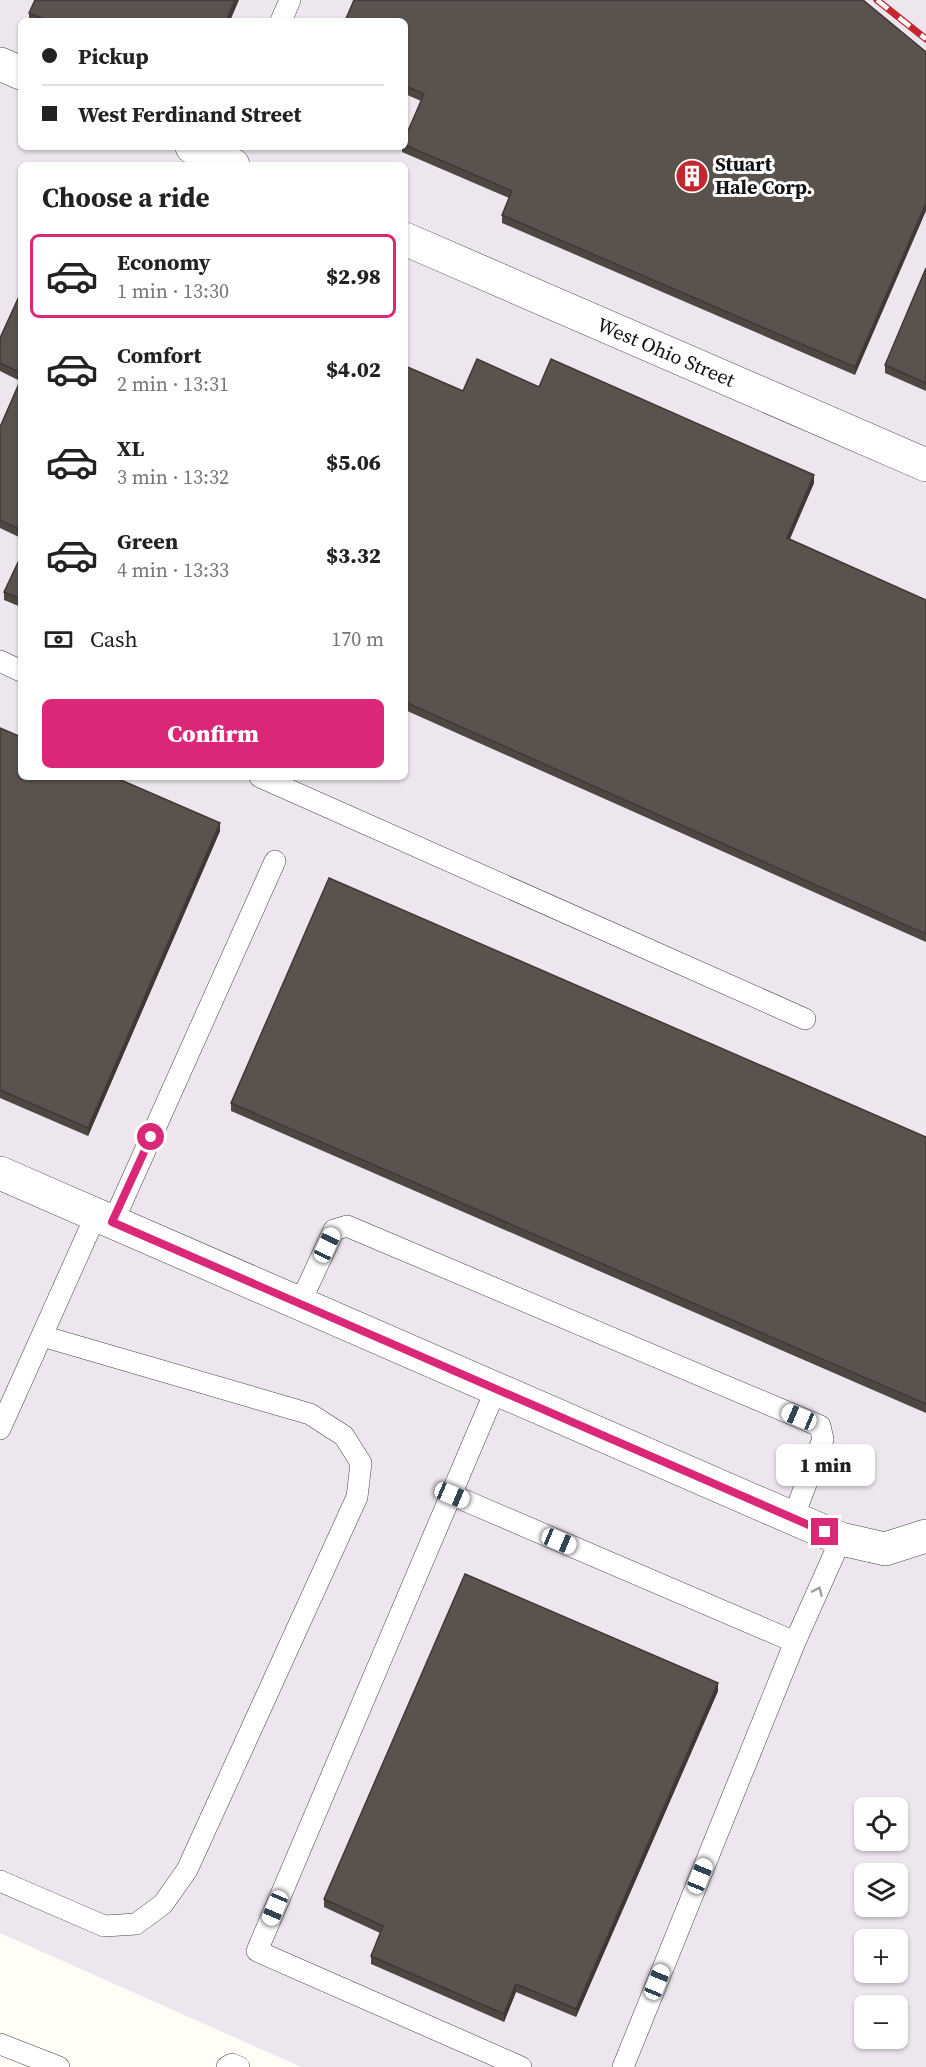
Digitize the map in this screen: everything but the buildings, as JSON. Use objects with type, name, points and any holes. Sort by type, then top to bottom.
[{"type":"street","points":[[0,64],[18,72]]},
{"type":"street","name":"West Ohio Street","points":[[408,240],[926,465]]},
{"type":"street","points":[[0,1173],[841,1539],[885,1549],[926,1536]]},
{"type":"lane","points":[[282,18],[290,0]]},
{"type":"lane","points":[[0,662],[18,670]]},
{"type":"lane","points":[[267,780],[805,1019]]},
{"type":"lane","points":[[0,1429],[42,1336],[104,1219],[275,861]]},
{"type":"lane","points":[[300,1303],[334,1230],[347,1226],[820,1426],[823,1439],[793,1518]]},
{"type":"lane","points":[[0,1881],[104,1926],[136,1923],[163,1904],[187,1870],[357,1497],[361,1464],[344,1436],[310,1414],[42,1336]]},
{"type":"lane","points":[[496,1389],[257,1951],[521,2067]]},
{"type":"lane","points":[[452,1495],[795,1642]]},
{"type":"lane","points":[[622,2067],[795,1642],[841,1539]]},
{"type":"lane","points":[[0,2044],[59,2067]]},
{"type":"lane","points":[[227,2067],[232,2064],[239,2067]]},
{"type":"shaded area","points":[[0,0],[926,0],[926,2067],[301,2067],[0,1933]]},
{"type":"railway","points":[[877,0],[926,39]]},
{"type":"place","name":"Stuart Hale Corp.","points":[[692,176]]},
{"type":"route","points":[[151,1137],[112,1222],[825,1532]]}]
